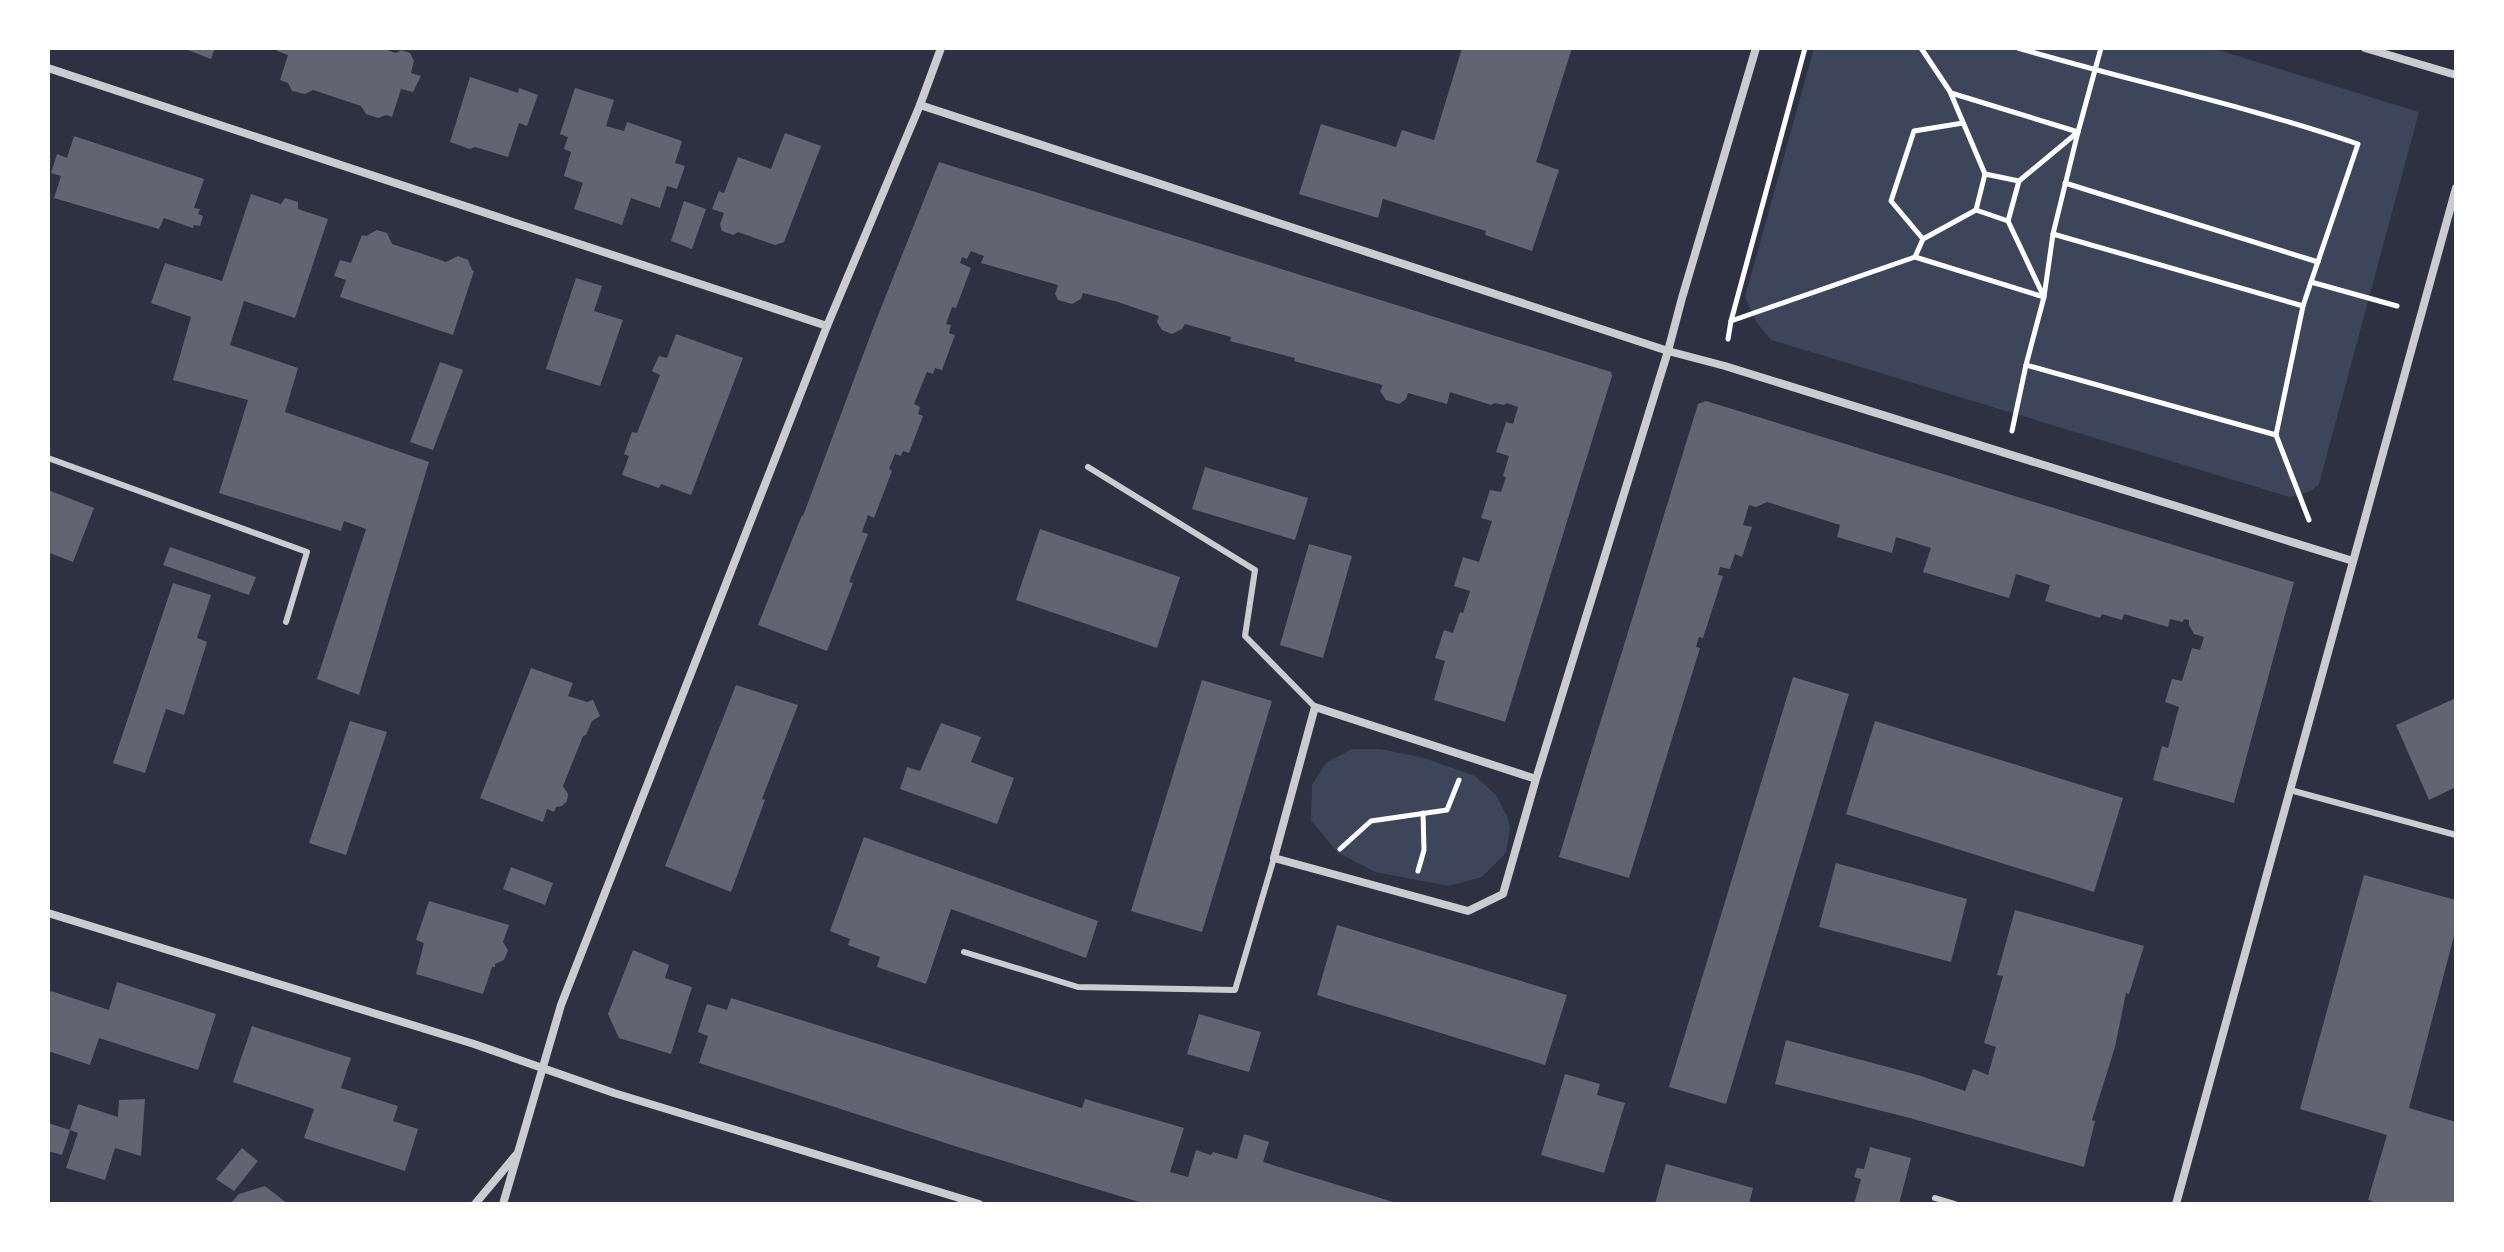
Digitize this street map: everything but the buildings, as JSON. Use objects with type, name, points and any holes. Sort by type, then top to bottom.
[{"type":"street","points":[[503,1204],[561,1005],[827,326],[941,48]]},
{"type":"street","points":[[1536,779],[1315,707],[1274,858],[1468,911],[1503,894],[1668,351],[1756,48]]},
{"type":"street","points":[[2365,48],[2456,75]]},
{"type":"street","points":[[48,68],[827,326]]},
{"type":"street","points":[[920,105],[1668,351],[2353,561]]},
{"type":"street","points":[[2176,1204],[2456,188]]},
{"type":"street","points":[[48,913],[541,1067],[614,1093],[979,1204]]},
{"type":"street","points":[[475,1204],[519,1151]]},
{"type":"lane","points":[[48,458],[307,552],[286,622]]},
{"type":"lane","points":[[1088,467],[1255,570],[1245,636],[1315,707]]},
{"type":"lane","points":[[2290,790],[2456,835]]},
{"type":"lane","points":[[964,952],[1078,987],[1235,990],[1274,858]]},
{"type":"lane","points":[[1935,1198],[1955,1204]]},
{"type":"path","points":[[1725,366],[1731,321],[1805,48]]},
{"type":"path","points":[[1915,257],[1923,239],[1976,210],[1985,174],[1951,93],[1921,48]]},
{"type":"path","points":[[2018,48],[2286,119],[2358,144],[2303,306],[2276,435],[2321,551]]},
{"type":"path","points":[[2007,454],[2044,297],[2053,234],[2101,48]]},
{"type":"path","points":[[1951,93],[2078,132]]},
{"type":"path","points":[[1923,239],[1891,201],[1914,131],[1963,123]]},
{"type":"path","points":[[2044,297],[2008,221],[2019,181],[2078,132]]},
{"type":"path","points":[[1985,174],[2019,181]]},
{"type":"path","points":[[2065,183],[2318,262]]},
{"type":"path","points":[[1976,210],[2008,221]]},
{"type":"path","points":[[2053,234],[2303,306]]},
{"type":"path","points":[[1731,321],[1915,257],[2044,297]]},
{"type":"path","points":[[2311,282],[2421,313]]},
{"type":"path","points":[[2026,365],[2276,435]]},
{"type":"path","points":[[1318,870],[1371,821],[1447,810],[1469,757]]},
{"type":"path","points":[[1410,895],[1424,850],[1423,813]]},
{"type":"shaded area","points":[[1814,48],[2212,48],[2419,112],[2319,484],[2311,491],[2290,497],[1771,340],[1756,322],[1745,297]]},
{"type":"shaded area","points":[[1352,749],[1381,749],[1424,758],[1475,776],[1496,795],[1508,818],[1510,828],[1506,853],[1482,877],[1449,886],[1375,872],[1337,852],[1311,820],[1312,785],[1326,763]]}]
